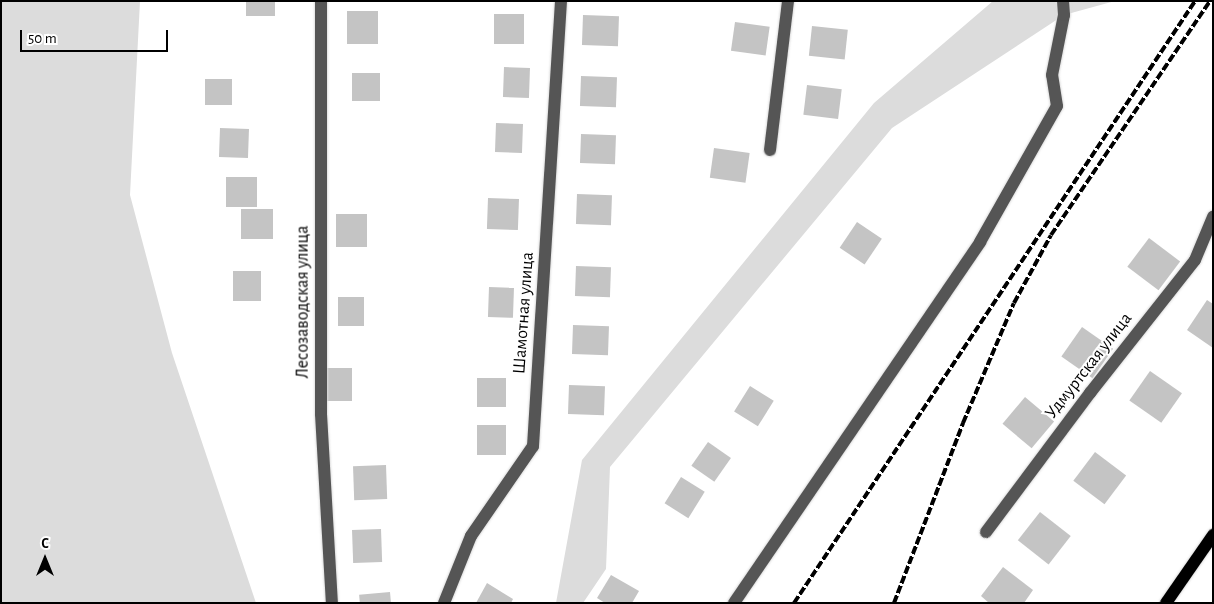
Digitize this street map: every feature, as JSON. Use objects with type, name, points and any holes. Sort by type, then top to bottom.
[{"type":"main road","points":[[1166,603],[1213,535]]},
{"type":"street","name":"Лесозаводская улица","points":[[322,1],[321,414],[332,603]]},
{"type":"street","name":"Шамотная улица","points":[[444,603],[471,536],[533,446],[561,1]]},
{"type":"street","points":[[770,150],[788,1]]},
{"type":"street","points":[[734,603],[980,242],[1056,106],[1052,74],[1064,15],[1063,1]]},
{"type":"street","name":"Удмуртская улица","points":[[986,532],[1090,393],[1196,260],[1213,217]]},
{"type":"shaded area","points":[[1,1],[140,1],[130,195],[172,353],[256,603],[1,603]]},
{"type":"shaded area","points":[[993,1],[1115,1],[1064,15],[892,128],[610,467],[606,569],[583,603],[556,603],[582,460],[874,103]]},
{"type":"building","points":[[246,1],[275,1],[275,16],[246,16]]},
{"type":"building","points":[[347,11],[378,11],[378,44],[347,44]]},
{"type":"building","points":[[494,14],[524,14],[524,44],[494,44]]},
{"type":"building","points":[[583,15],[619,16],[618,46],[582,45]]},
{"type":"building","points":[[735,22],[770,27],[766,56],[731,51]]},
{"type":"building","points":[[812,26],[848,30],[845,60],[809,56]]},
{"type":"building","points":[[504,67],[530,68],[529,98],[503,97]]},
{"type":"building","points":[[352,73],[380,73],[380,101],[352,101]]},
{"type":"building","points":[[581,76],[617,77],[616,107],[580,106]]},
{"type":"building","points":[[205,79],[232,79],[232,105],[205,105]]},
{"type":"building","points":[[807,85],[842,89],[838,119],[803,115]]},
{"type":"building","points":[[496,123],[523,124],[522,153],[495,152]]},
{"type":"building","points":[[220,128],[249,129],[248,158],[219,157]]},
{"type":"building","points":[[581,134],[616,135],[615,164],[580,163]]},
{"type":"building","points":[[714,148],[750,153],[745,183],[710,178]]},
{"type":"building","points":[[226,177],[257,177],[257,207],[226,207]]},
{"type":"building","points":[[577,194],[612,195],[611,225],[576,224]]},
{"type":"building","points":[[488,198],[519,199],[518,230],[487,229]]},
{"type":"building","points":[[241,209],[273,209],[273,239],[241,239]]},
{"type":"building","points":[[336,214],[367,214],[367,247],[336,247]]},
{"type":"building","points":[[857,222],[882,239],[865,264],[840,248]]},
{"type":"building","points":[[1149,238],[1180,261],[1158,290],[1127,267]]},
{"type":"building","points":[[576,266],[611,267],[610,297],[575,296]]},
{"type":"building","points":[[233,271],[261,271],[261,301],[233,301]]},
{"type":"building","points":[[489,287],[514,288],[513,318],[488,317]]},
{"type":"building","points":[[338,297],[364,297],[364,326],[338,326]]},
{"type":"building","points":[[1207,300],[1213,304],[1213,348],[1187,330]]},
{"type":"building","points":[[573,325],[609,326],[608,355],[572,354]]},
{"type":"building","points":[[1082,327],[1113,349],[1092,378],[1061,356]]},
{"type":"building","points":[[325,368],[352,368],[352,401],[325,401]]},
{"type":"building","points":[[1150,371],[1182,393],[1161,423],[1129,400]]},
{"type":"building","points":[[477,378],[506,378],[506,407],[477,407]]},
{"type":"building","points":[[569,385],[605,386],[604,415],[568,414]]},
{"type":"building","points":[[750,386],[774,401],[758,426],[734,411]]},
{"type":"building","points":[[1025,397],[1054,421],[1032,448],[1003,424]]},
{"type":"building","points":[[477,425],[506,425],[506,455],[477,455]]},
{"type":"building","points":[[708,442],[731,458],[714,482],[691,466]]},
{"type":"building","points":[[1095,452],[1126,475],[1104,504],[1073,481]]},
{"type":"building","points":[[386,465],[387,499],[354,500],[353,466]]},
{"type":"building","points":[[681,477],[705,492],[688,518],[665,503]]},
{"type":"building","points":[[1040,512],[1071,536],[1049,564],[1018,540]]},
{"type":"building","points":[[381,529],[382,562],[353,563],[352,530]]},
{"type":"building","points":[[1003,567],[1033,590],[1024,603],[989,603],[981,596]]},
{"type":"building","points":[[611,575],[639,591],[632,603],[605,603],[597,598]]},
{"type":"building","points":[[487,583],[513,599],[511,603],[476,603]]},
{"type":"building","points":[[390,592],[391,603],[360,603],[359,595]]},
{"type":"railway","points":[[794,603],[1195,1]]},
{"type":"railway","points":[[894,603],[963,423],[1014,303],[1051,235],[1210,1]]}]
